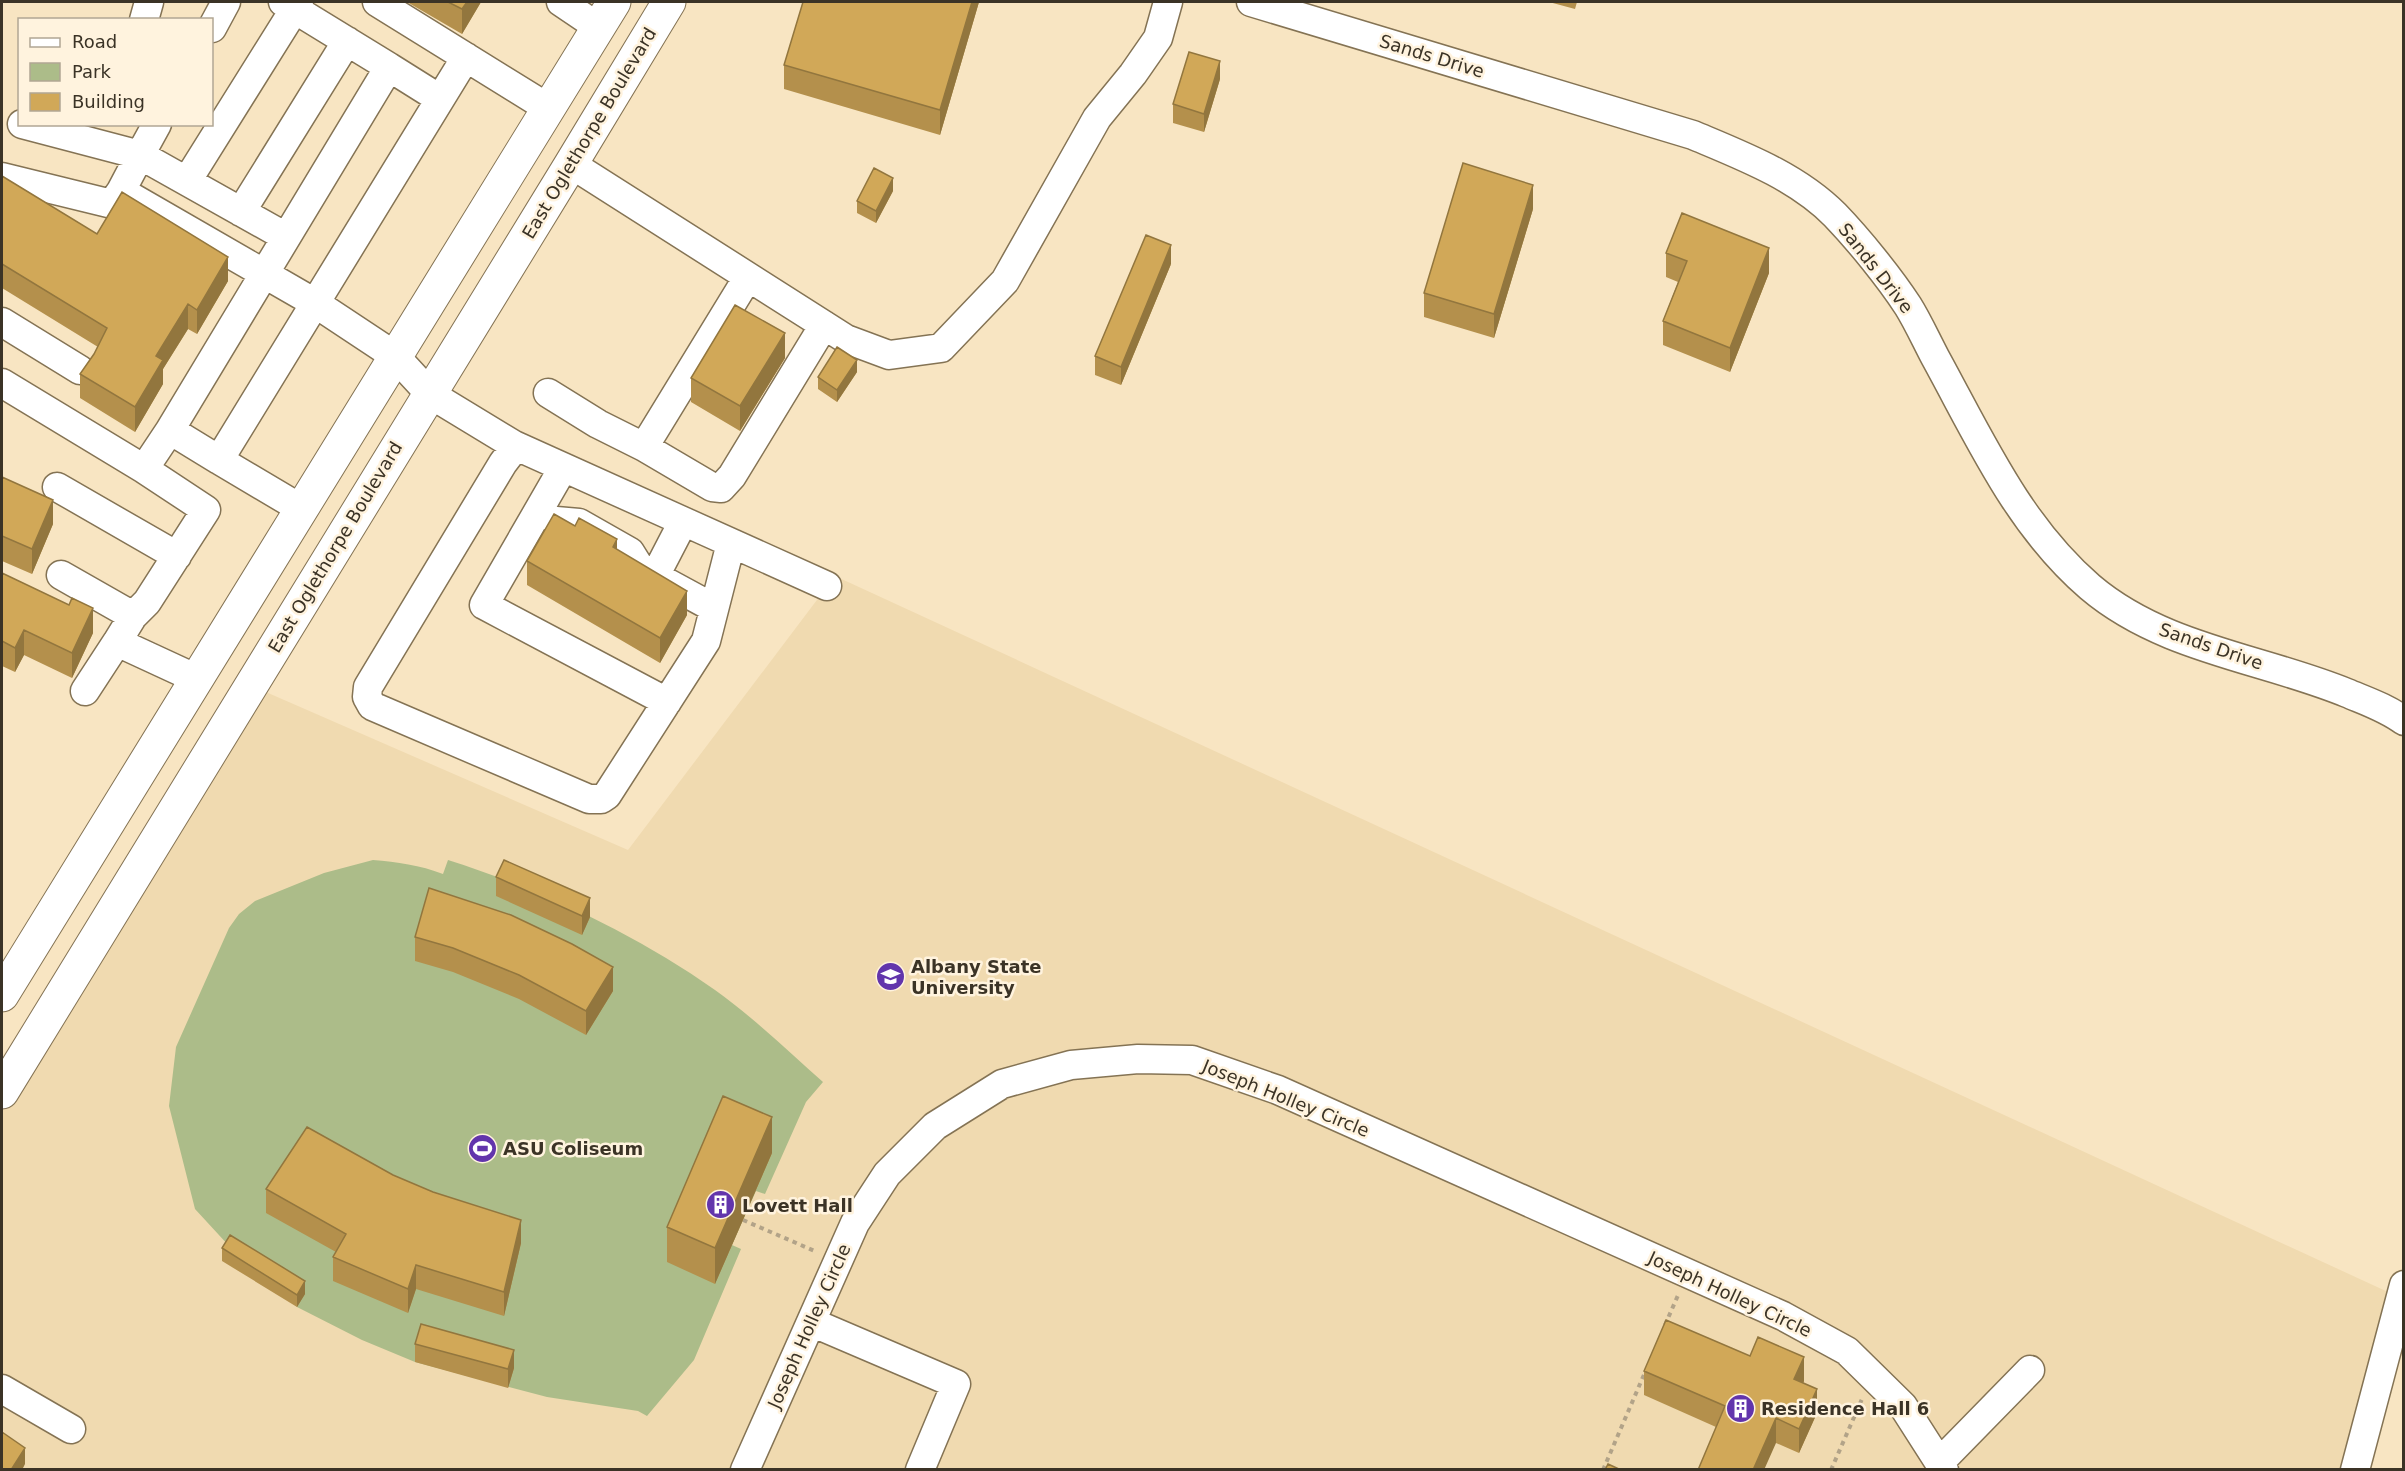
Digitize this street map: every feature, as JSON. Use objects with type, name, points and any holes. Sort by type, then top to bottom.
[{"type":"main road","name":"East Oglethorpe Boulevard","points":[[2,1092],[669,2]]},
{"type":"main road","points":[[2,995],[606,14]]},
{"type":"street","points":[[145,18],[149,2]]},
{"type":"street","points":[[213,26],[226,2]]},
{"type":"street","points":[[377,2],[548,108]]},
{"type":"street","points":[[561,2],[606,14]]},
{"type":"street","points":[[571,164],[846,339],[889,355],[941,348],[1005,281],[1097,118],[1133,74],[1158,38],[1168,2]]},
{"type":"street","name":"Sands Drive","points":[[1251,2],[1693,135],[1753,160],[1787,179],[1834,214],[1908,305],[2010,494],[2061,561],[2092,589],[2121,610],[2188,642],[2321,682],[2379,707],[2403,721]]},
{"type":"street","points":[[187,181],[292,4],[346,41],[440,99]]},
{"type":"street","points":[[241,212],[346,41]]},
{"type":"street","points":[[219,460],[466,57]]},
{"type":"street","points":[[144,470],[388,67]]},
{"type":"street","points":[[2,119],[18,123]]},
{"type":"street","points":[[29,126],[140,155],[286,237]]},
{"type":"street","points":[[2,177],[112,204],[156,126]]},
{"type":"street","points":[[121,190],[315,303],[395,356],[430,393],[516,446],[827,586]]},
{"type":"street","points":[[644,447],[748,277]]},
{"type":"street","points":[[2,321],[80,370]]},
{"type":"street","points":[[548,393],[598,424],[644,447],[712,487],[721,488],[732,476],[824,325]]},
{"type":"street","points":[[2,383],[206,510],[147,602],[133,616],[85,692]]},
{"type":"street","points":[[170,430],[300,508]]},
{"type":"street","points":[[516,446],[503,463],[368,687],[367,697],[372,706],[590,799],[601,799],[607,795],[706,641],[731,543]]},
{"type":"street","points":[[563,468],[547,516],[484,605],[667,702]]},
{"type":"street","points":[[57,488],[177,556]]},
{"type":"street","points":[[547,516],[568,537],[580,540]]},
{"type":"street","points":[[547,516],[579,523],[630,552],[633,567]]},
{"type":"street","points":[[633,567],[683,522]]},
{"type":"street","points":[[633,567],[714,608]]},
{"type":"street","points":[[61,575],[133,616]]},
{"type":"street","points":[[117,642],[197,679]]},
{"type":"street","name":"Joseph Holley Circle","points":[[746,1470],[855,1223],[887,1174],[935,1126],[1002,1084],[1071,1065],[1138,1059],[1192,1060],[1278,1090],[1783,1316],[1846,1351],[1903,1406],[1942,1466]]},
{"type":"street","points":[[2355,1470],[2403,1285]]},
{"type":"street","points":[[811,1322],[956,1384],[920,1470]]},
{"type":"street","points":[[1942,1466],[2030,1370]]},
{"type":"street","points":[[5,1399],[71,1429]]},
{"type":"path","points":[[743,1220],[838,1261]]},
{"type":"path","points":[[1664,1328],[1688,1273]]},
{"type":"path","points":[[1603,1470],[1650,1360]]},
{"type":"path","points":[[1831,1470],[1872,1376]]},
{"type":"shaded area","name":"Albany State University","points":[[835,576],[2388,1292],[2343,1469],[2,1469],[2,1101],[259,689],[628,850]]},
{"type":"green space","name":"ASU Coliseum","points":[[373,860],[408,864],[443,874],[448,860],[518,885],[586,915],[652,950],[715,990],[757,1023],[823,1082],[806,1102],[765,1194],[756,1191],[732,1245],[741,1249],[694,1360],[647,1416],[638,1411],[547,1397],[415,1362],[362,1340],[297,1307],[230,1247],[195,1209],[169,1106],[176,1047],[229,928],[239,914],[255,901],[324,873]]},
{"type":"building","points":[[448,2],[467,2],[462,9]]},
{"type":"building","points":[[803,2],[972,2],[940,110],[784,65]]},
{"type":"building","points":[[1189,52],[1220,61],[1204,114],[1173,104]]},
{"type":"building","points":[[1463,163],[1533,185],[1494,314],[1424,293]]},
{"type":"building","points":[[874,168],[893,178],[876,211],[857,201]]},
{"type":"building","points":[[2,176],[97,234],[122,192],[228,257],[197,310],[188,304],[156,356],[163,360],[135,407],[80,374],[94,354],[107,328],[2,264]]},
{"type":"building","points":[[1682,213],[1769,248],[1730,348],[1663,321],[1687,261],[1666,253]]},
{"type":"building","points":[[1146,235],[1171,245],[1121,367],[1095,356]]},
{"type":"building","points":[[735,305],[785,333],[740,406],[691,378]]},
{"type":"building","points":[[837,347],[857,360],[837,390],[818,377]]},
{"type":"building","points":[[2,477],[53,500],[32,549],[2,536]]},
{"type":"building","points":[[554,514],[575,526],[579,518],[617,539],[613,547],[687,591],[660,638],[527,561]]},
{"type":"building","points":[[2,573],[69,605],[72,598],[93,608],[72,653],[24,630],[15,648],[2,641]]},
{"type":"building","points":[[504,860],[590,898],[582,916],[496,877]]},
{"type":"building","points":[[429,888],[511,915],[572,944],[613,967],[586,1011],[519,975],[453,948],[415,937]]},
{"type":"building","points":[[723,1096],[772,1117],[715,1248],[667,1227]]},
{"type":"building","points":[[307,1127],[393,1175],[433,1192],[521,1220],[504,1292],[416,1265],[408,1289],[333,1257],[346,1234],[266,1189]]},
{"type":"building","points":[[230,1235],[305,1281],[297,1295],[222,1248]]},
{"type":"building","name":"Residence Hall 6","points":[[1666,1320],[1750,1356],[1758,1337],[1804,1357],[1794,1379],[1817,1389],[1799,1429],[1776,1418],[1753,1470],[1698,1470],[1725,1406],[1644,1371]]},
{"type":"building","points":[[421,1324],[514,1350],[508,1369],[415,1344]]},
{"type":"building","points":[[2,1432],[25,1448],[11,1470],[2,1470]]},
{"type":"building","points":[[1608,1464],[1621,1470],[1605,1470]]},
{"type":"place","name":"Albany State University","points":[[890,976]]},
{"type":"place","name":"ASU Coliseum","points":[[482,1148]]},
{"type":"place","name":"Lovett Hall","points":[[721,1205]]},
{"type":"place","name":"Residence Hall 6","points":[[1740,1408]]}]
